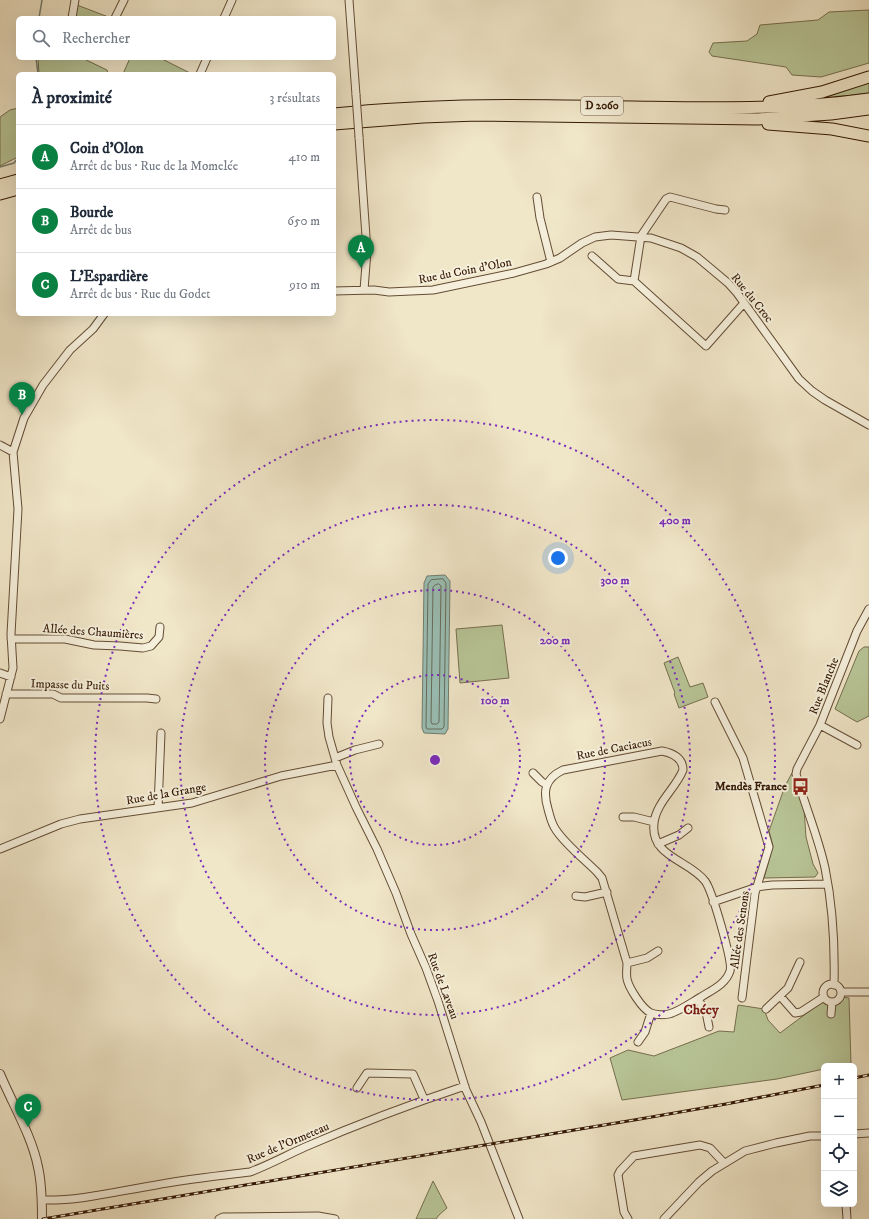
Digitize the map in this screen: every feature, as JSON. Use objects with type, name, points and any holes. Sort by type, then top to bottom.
[{"type":"highway","points":[[665,108],[777,101],[822,92],[869,77]]},
{"type":"highway","name":"D 2060","points":[[336,114],[384,109],[470,105],[707,109],[804,106],[869,99]]},
{"type":"highway","name":"D 2060","points":[[336,124],[423,117],[477,115],[709,119],[787,117],[831,114],[869,109]]},
{"type":"highway","points":[[709,119],[736,124],[760,124],[832,129],[869,136]]},
{"type":"highway","points":[[0,184],[16,180]]},
{"type":"highway","points":[[0,194],[16,190]]},
{"type":"street","points":[[72,16],[75,0]]},
{"type":"street","points":[[116,16],[124,0]]},
{"type":"street","points":[[225,16],[232,0]]},
{"type":"street","points":[[349,0],[367,244],[364,290]]},
{"type":"street","points":[[201,72],[205,60]]},
{"type":"street","points":[[634,281],[641,236],[666,199],[670,196],[716,209],[725,210]]},
{"type":"street","points":[[537,197],[540,218],[552,262]]},
{"type":"street","name":"Rue du Croc","points":[[552,262],[582,243],[595,237],[611,235],[641,236],[681,248],[697,257],[728,283],[800,379],[808,387],[825,400],[869,425]]},
{"type":"street","points":[[592,256],[618,279],[634,281],[706,346],[744,303]]},
{"type":"street","name":"Rue du Coin d'Olon","points":[[336,290],[389,292],[433,290],[514,273],[552,262]]},
{"type":"street","points":[[0,719],[13,668],[11,639],[18,509],[13,452],[24,418],[43,385],[70,350],[93,329],[103,316]]},
{"type":"street","points":[[0,445],[13,452]]},
{"type":"street","name":"Rue Blanche","points":[[827,884],[825,869],[814,828],[796,774],[797,769],[820,725],[857,631],[869,609]]},
{"type":"street","name":"Allée des Chaumières","points":[[11,639],[65,640],[143,648],[151,646],[159,637],[160,627]]},
{"type":"street","points":[[0,674],[11,677]]},
{"type":"street","name":"Impasse du Puits","points":[[6,694],[52,694],[61,698],[147,698],[156,700]]},
{"type":"street","name":"Rue de Laveau","points":[[328,698],[327,723],[329,737],[336,761],[356,807],[377,848],[426,968],[465,1086],[519,1219]]},
{"type":"street","points":[[713,902],[757,887],[768,847],[743,758],[715,702]]},
{"type":"street","points":[[820,725],[857,745]]},
{"type":"street","points":[[158,808],[161,733]]},
{"type":"street","name":"Rue de la Grange","points":[[0,849],[60,824],[80,819],[202,801],[281,776],[336,761],[355,750],[379,744]]},
{"type":"street","name":"Rue de Caciacus","points":[[547,785],[553,776],[563,770],[655,752],[668,752],[680,761],[683,770],[662,803],[654,822]]},
{"type":"street","points":[[533,772],[542,782],[547,785],[545,797],[554,826],[602,878],[627,963],[627,977],[631,989],[641,1004],[651,1013],[667,1014],[698,999],[725,981],[731,970],[730,956],[705,881],[695,872],[670,856],[658,844],[654,834],[654,822],[634,817],[623,817]]},
{"type":"street","points":[[658,844],[679,835],[688,828]]},
{"type":"street","points":[[827,884],[833,919],[834,985],[841,992]]},
{"type":"street","name":"Allée des Senons","points":[[742,998],[757,887],[772,885],[827,884]]},
{"type":"street","points":[[576,896],[585,898],[607,892]]},
{"type":"street","points":[[627,963],[647,958],[658,951]]},
{"type":"street","points":[[766,1009],[790,985],[800,962]]},
{"type":"street","points":[[780,996],[795,1013],[801,1012],[822,999],[826,987],[834,985]]},
{"type":"street","points":[[841,992],[869,992]]},
{"type":"street","points":[[822,999],[832,1002],[838,1000],[841,992]]},
{"type":"street","points":[[698,999],[706,1012],[709,1027]]},
{"type":"street","points":[[831,1014],[832,1002]]},
{"type":"street","points":[[638,1042],[645,1032],[651,1013]]},
{"type":"street","points":[[357,1088],[366,1073],[413,1074],[424,1099]]},
{"type":"street","points":[[0,1074],[33,1150],[40,1176],[42,1219]]},
{"type":"street","name":"Rue de l'Ormeteau","points":[[42,1200],[64,1201],[94,1197],[156,1185],[250,1172],[304,1147],[424,1099],[465,1086]]},
{"type":"street","points":[[857,1134],[869,1133]]},
{"type":"street","points":[[664,1219],[699,1182],[724,1163],[745,1151],[810,1136],[821,1136]]},
{"type":"street","points":[[628,1219],[624,1212],[618,1175],[634,1156],[700,1145],[710,1148],[724,1163]]},
{"type":"street","points":[[846,1207],[847,1219]]},
{"type":"street","points":[[218,1219],[223,1217],[250,1216],[318,1216],[335,1219]]},
{"type":"green space","points":[[77,5],[106,16],[76,16]]},
{"type":"green space","points":[[869,10],[869,63],[821,77],[792,75],[786,67],[712,56],[709,52],[713,43],[747,41],[757,34],[760,25],[818,20],[829,12]]},
{"type":"green space","points":[[38,60],[86,60],[107,70],[108,72],[39,72]]},
{"type":"green space","points":[[129,60],[164,60],[188,72],[124,72]]},
{"type":"green space","points":[[869,81],[869,93],[799,102]]},
{"type":"green space","points":[[16,108],[16,158],[0,166],[0,117],[10,110]]},
{"type":"green space","points":[[502,625],[509,678],[460,683],[456,629]]},
{"type":"green space","points":[[864,647],[869,647],[869,716],[857,722],[835,709],[859,651]]},
{"type":"green space","points":[[678,657],[690,687],[703,683],[708,697],[679,708],[664,663]]},
{"type":"green space","points":[[792,773],[804,808],[806,837],[813,864],[818,873],[815,877],[764,878],[773,846],[769,831],[785,786]]},
{"type":"green space","points":[[843,997],[849,998],[851,1063],[821,1063],[821,1070],[777,1079],[622,1100],[610,1058],[628,1050],[654,1056],[719,1031],[734,1032],[738,1005],[764,1009],[768,1020],[780,1033],[823,1001],[828,1004],[835,1005],[841,1001]]},
{"type":"green space","points":[[433,1181],[447,1208],[436,1219],[416,1219]]},
{"type":"water","points":[[445,575],[450,581],[448,729],[445,734],[424,733],[422,728],[424,583],[427,576]]},
{"type":"waterway","points":[[39,16],[42,0]]},
{"type":"waterway","points":[[36,60],[38,72]]},
{"type":"waterway","points":[[0,167],[14,163],[16,160]]},
{"type":"railway","points":[[857,1077],[869,1075]]},
{"type":"railway","points":[[43,1219],[640,1119],[821,1086]]},
{"type":"place","name":"Coin d'Olon","points":[[361,268]]},
{"type":"place","name":"Bourde","points":[[22,415]]},
{"type":"place","name":"Mendès France","points":[[800,786]]},
{"type":"place","name":"L'Espardière","points":[[28,1127]]},
{"type":"district","name":"Chécy","points":[[701,1010]]}]
